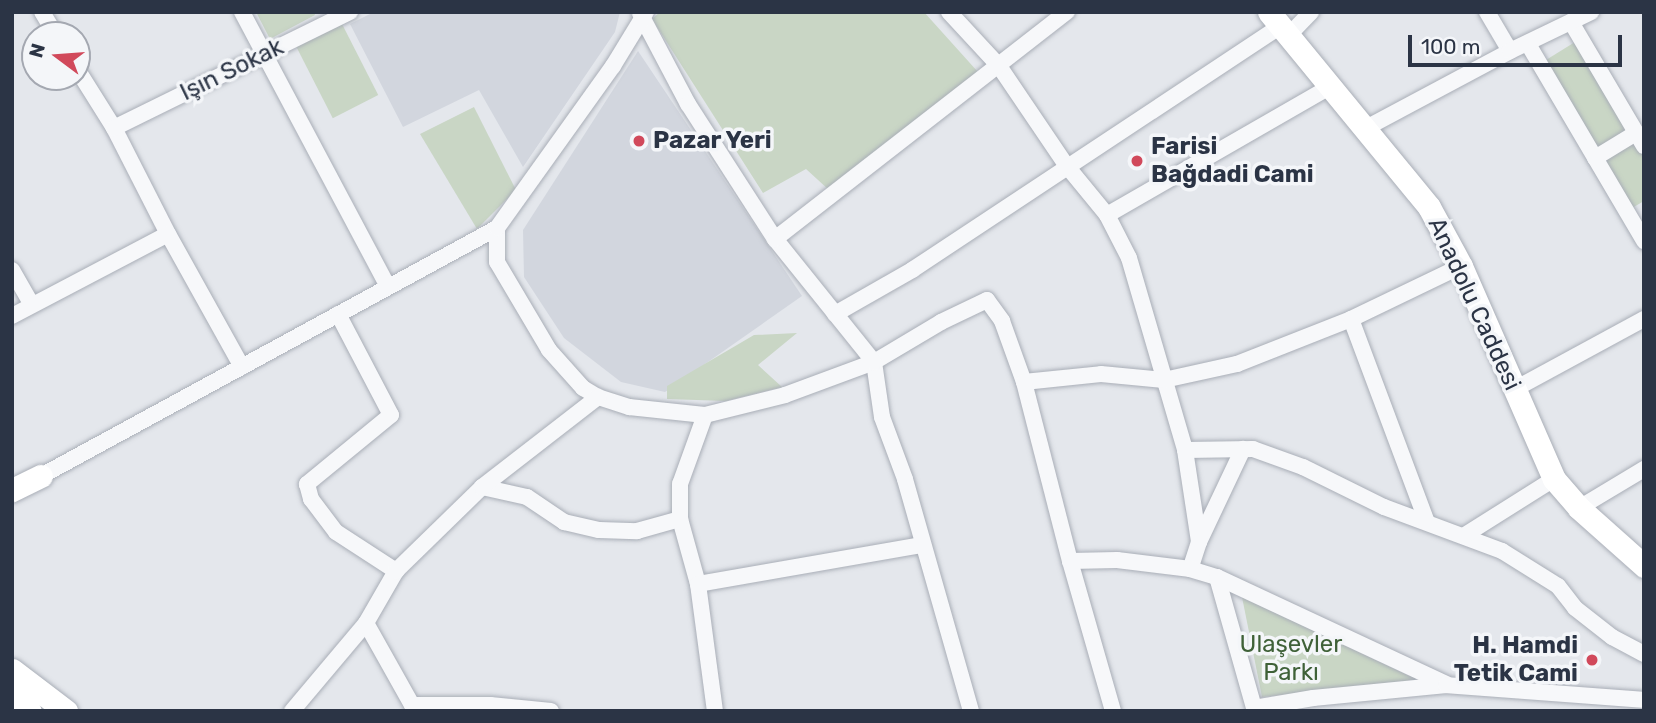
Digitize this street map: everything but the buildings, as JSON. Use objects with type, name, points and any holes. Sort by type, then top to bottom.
[{"type":"street","points":[[242,12],[388,287]]},
{"type":"street","name":"Işın Sokak","points":[[114,128],[264,54],[326,18],[350,12]]},
{"type":"street","points":[[949,12],[999,66],[1066,165],[1107,215],[1129,258],[1185,450],[1199,542]]},
{"type":"street","points":[[775,239],[1067,12]]},
{"type":"street","points":[[835,314],[912,270],[1279,24],[1311,12]]},
{"type":"street","points":[[1487,12],[1510,51]]},
{"type":"street","points":[[1366,128],[1510,51],[1591,12]]},
{"type":"street","points":[[14,490],[497,228],[613,66],[643,14]]},
{"type":"street","points":[[643,14],[688,104],[775,239],[874,362],[881,417],[905,479],[971,711]]},
{"type":"street","points":[[1571,22],[1640,140],[1595,158]]},
{"type":"street","name":"Anadolu Caddesi","points":[[1279,24],[1429,207],[1461,266],[1554,479],[1579,508],[1644,566]]},
{"type":"street","points":[[1528,44],[1595,158],[1637,214],[1644,241]]},
{"type":"street","points":[[1107,215],[1330,87]]},
{"type":"street","points":[[91,91],[114,128],[168,234],[242,367]]},
{"type":"street","points":[[497,228],[497,262],[549,350],[583,388],[598,397],[629,407],[705,415],[785,396],[874,362],[941,322],[987,300],[1002,321],[1024,382],[1070,561],[1113,711]]},
{"type":"street","points":[[12,316],[168,234]]},
{"type":"street","points":[[1024,382],[1101,374],[1164,380],[1237,365],[1351,319],[1461,266]]},
{"type":"street","points":[[12,270],[32,305]]},
{"type":"street","points":[[338,314],[391,415],[307,484],[311,499],[336,532],[396,571]]},
{"type":"street","points":[[1351,319],[1427,522]]},
{"type":"street","points":[[1515,389],[1644,319]]},
{"type":"street","points":[[292,711],[366,623],[396,571],[482,488],[598,397]]},
{"type":"street","points":[[705,415],[680,484],[681,519],[698,584],[715,711]]},
{"type":"street","points":[[1190,569],[1199,542],[1242,449]]},
{"type":"street","points":[[1185,450],[1253,449],[1303,467],[1384,507],[1502,551],[1558,586],[1575,608],[1612,637],[1644,654]]},
{"type":"street","points":[[1579,508],[1644,469]]},
{"type":"street","points":[[1465,536],[1554,479]]},
{"type":"street","points":[[482,488],[527,497],[565,522],[599,530],[637,531],[681,519]]},
{"type":"street","points":[[698,584],[922,545]]},
{"type":"street","points":[[1070,561],[1117,560],[1190,569],[1217,577],[1446,685]]},
{"type":"street","points":[[1217,577],[1255,709],[1446,685],[1644,700]]},
{"type":"street","points":[[366,623],[412,705],[490,705],[551,711]]},
{"type":"street","points":[[12,670],[66,711]]},
{"type":"street","points":[[12,696],[30,711]]},
{"type":"shaded area","points":[[374,12],[620,12],[615,32],[523,167],[479,90],[403,127],[350,24]]},
{"type":"shaded area","name":"Pazar Yeri","points":[[638,51],[802,296],[665,392],[621,382],[564,338],[524,277],[523,230]]},
{"type":"green space","points":[[256,12],[314,12],[315,15],[270,39]]},
{"type":"green space","points":[[660,12],[924,12],[978,72],[829,190],[806,169],[763,193],[652,19]]},
{"type":"green space","points":[[341,22],[378,95],[333,118],[296,45]]},
{"type":"green space","points":[[1575,42],[1644,157],[1644,201],[1632,208],[1546,60]]},
{"type":"green space","points":[[474,107],[516,190],[477,229],[420,134]]},
{"type":"green space","points":[[797,333],[758,365],[782,387],[726,401],[667,399],[667,386],[754,335]]},
{"type":"green space","name":"Ulaşevler Parkı","points":[[1242,597],[1418,680],[1262,697]]},
{"type":"place","name":"Pazar Yeri","points":[[639,141]]},
{"type":"place","name":"Farisi Bağdadi Cami","points":[[1137,161]]},
{"type":"place","name":"H. Hamdi Tetik Cami","points":[[1592,660]]}]
